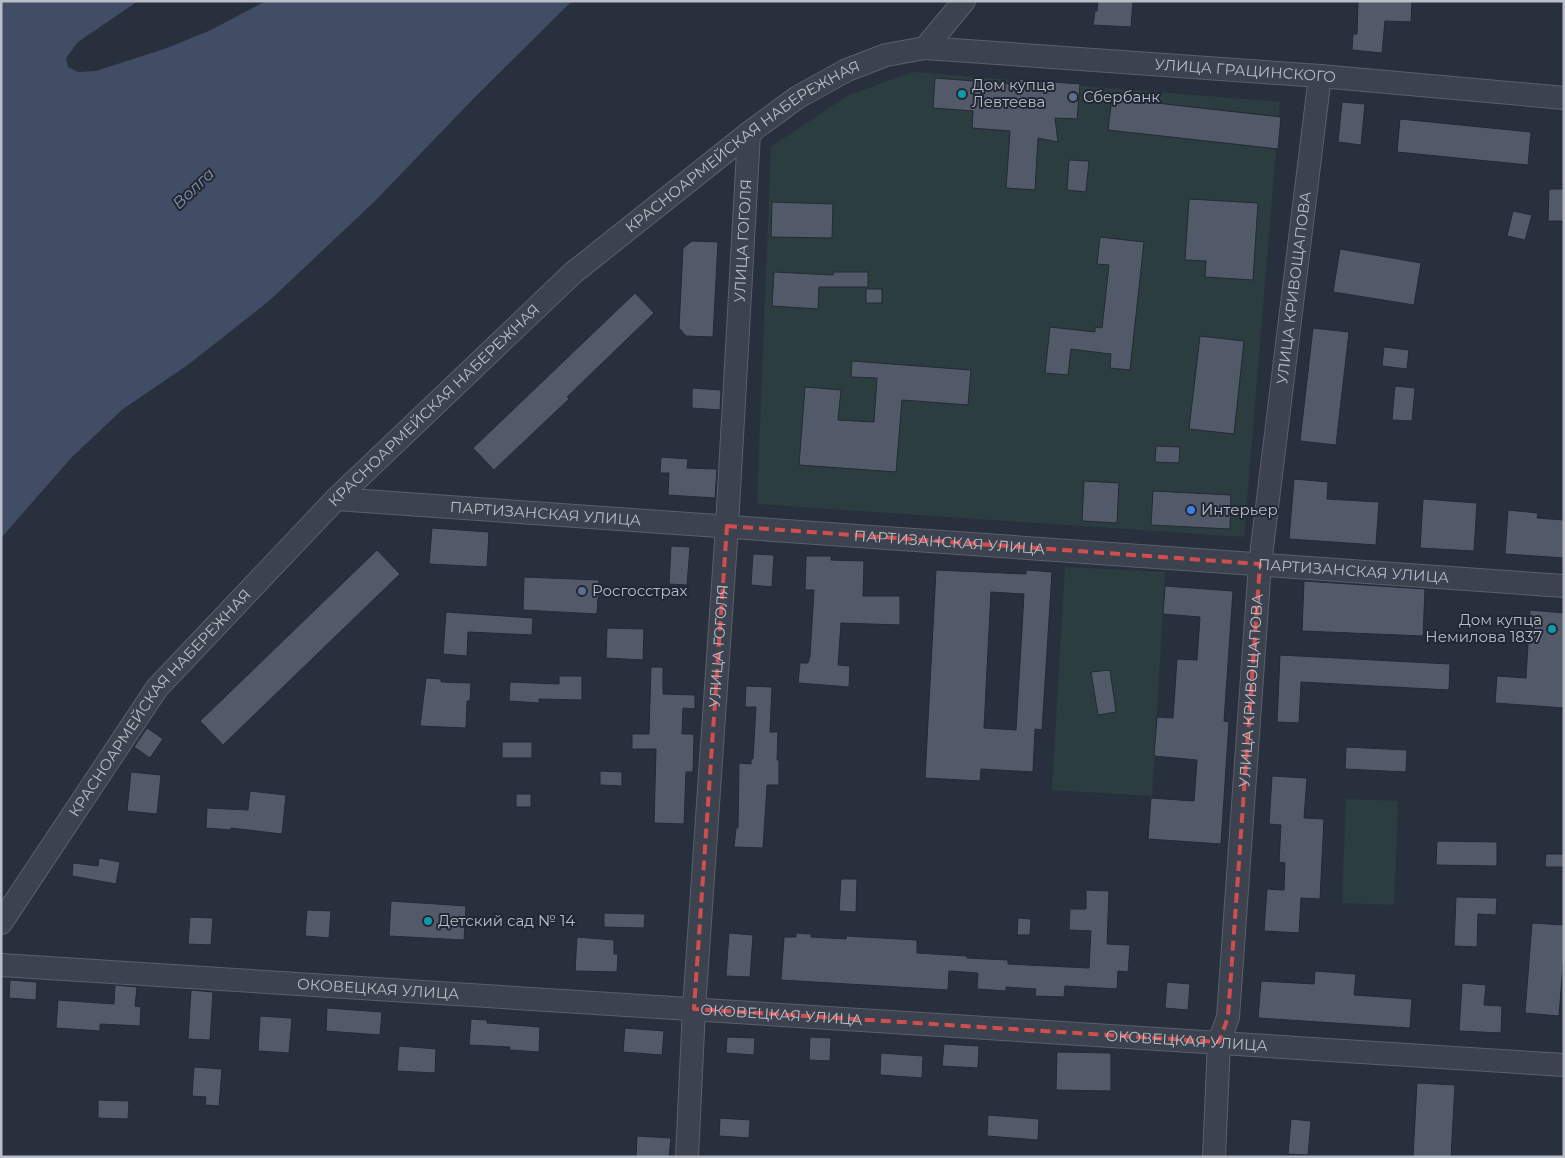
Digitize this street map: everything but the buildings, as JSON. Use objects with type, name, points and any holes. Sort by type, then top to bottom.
[{"type":"street","points":[[925,48],[964,1]]},
{"type":"street","name":"УЛИЦА ГРАЦИНСКОГО","points":[[925,48],[1320,76],[1564,98]]},
{"type":"street","name":"КРАСНОАРМЕЙСКАЯ НАБЕРЕЖНАЯ","points":[[1,923],[157,688],[336,499],[573,273],[749,133],[798,97],[847,70],[886,55],[925,48]]},
{"type":"street","name":"УЛИЦА КРИВОЩАПОВА","points":[[1214,1157],[1219,1042],[1228,1017],[1260,564],[1320,76]]},
{"type":"street","name":"УЛИЦА ГОГОЛЯ","points":[[687,1157],[694,1009],[726,526],[749,133]]},
{"type":"street","name":"ПАРТИЗАНСКАЯ УЛИЦА","points":[[336,499],[1564,586]]},
{"type":"street","name":"ОКОВЕЦКАЯ УЛИЦА","points":[[1,965],[1564,1065]]},
{"type":"highlighted area","points":[[727,526],[1260,564],[1228,1017],[1219,1042],[694,1009]]},
{"type":"shaded area","points":[[913,72],[1280,102],[1244,537],[757,504],[771,147],[849,95]]},
{"type":"shaded area","points":[[1065,567],[1165,572],[1152,796],[1052,790]]},
{"type":"shaded area","points":[[1346,799],[1398,801],[1394,905],[1342,903]]},
{"type":"water","name":"Волга","points":[[1,1],[138,1],[78,42],[66,58],[68,67],[78,72],[96,71],[167,48],[211,30],[266,1],[572,1],[473,99],[376,200],[269,301],[189,364],[123,409],[72,457],[1,538]]},
{"type":"place","name":"Дом купца Левтеева","points":[[962,94]]},
{"type":"place","name":"Сбербанк","points":[[1073,97]]},
{"type":"place","name":"Интерьер","points":[[1191,510]]},
{"type":"place","name":"Росгосстрах","points":[[582,591]]},
{"type":"place","name":"Дом купца Немилова 1837","points":[[1552,629]]},
{"type":"place","name":"Детский сад № 14","points":[[428,921]]}]
